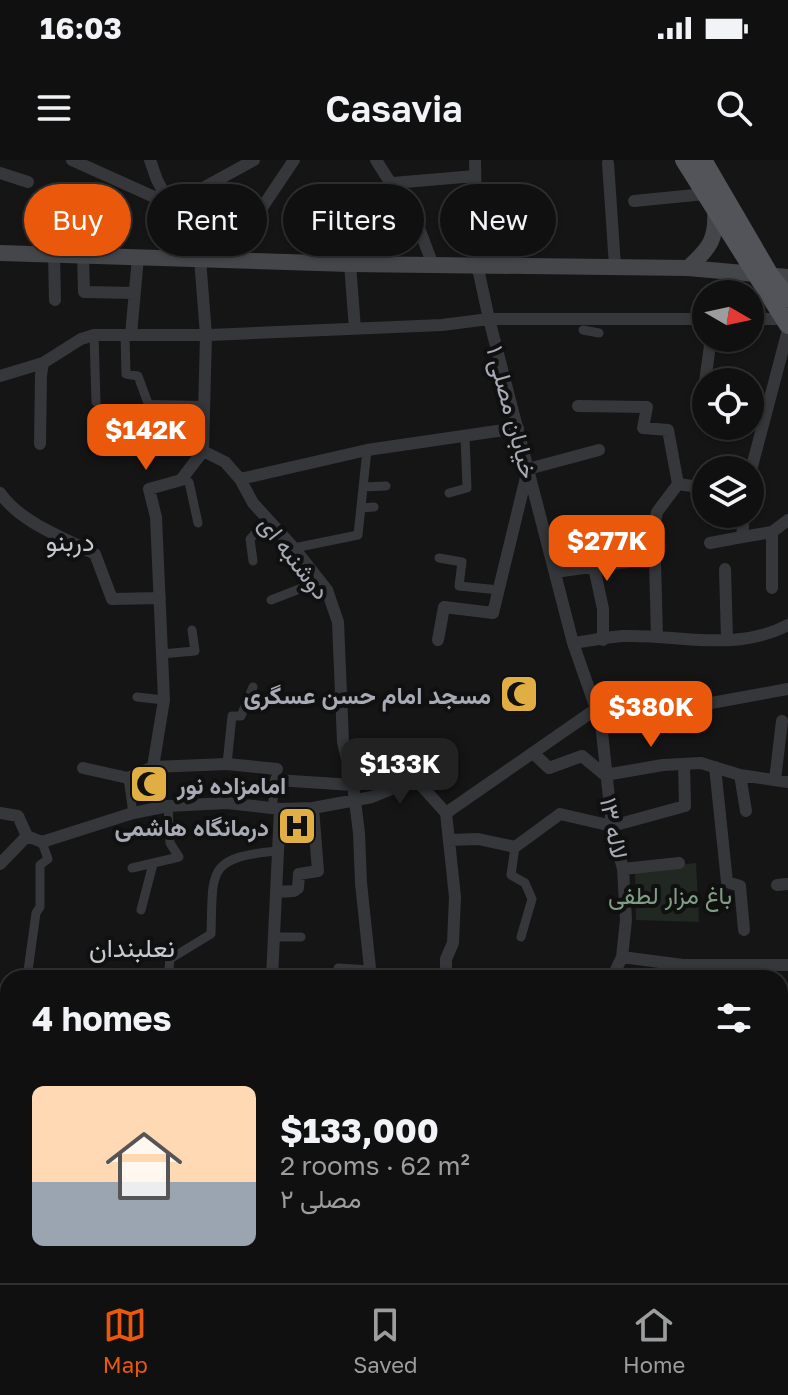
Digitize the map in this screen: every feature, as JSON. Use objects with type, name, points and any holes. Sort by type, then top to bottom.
[{"type":"main road","points":[[684,160],[710,202],[788,298]]},
{"type":"main road","points":[[703,160],[771,276],[787,325]]},
{"type":"main road","points":[[688,268],[710,244],[716,230],[710,202]]},
{"type":"main road","points":[[0,253],[24,253]]},
{"type":"main road","points":[[110,256],[350,264],[688,268],[771,276]]},
{"type":"street","points":[[72,160],[147,194]]},
{"type":"street","points":[[150,160],[159,184]]},
{"type":"street","points":[[210,184],[254,160]]},
{"type":"street","points":[[227,260],[294,160]]},
{"type":"street","points":[[376,160],[419,228],[433,265]]},
{"type":"street","name":"خیابان مصلی ۱","points":[[475,160],[477,264],[489,319],[573,643],[596,709]]},
{"type":"street","points":[[608,163],[615,266]]},
{"type":"street","points":[[0,173],[28,182]]},
{"type":"street","points":[[393,183],[475,176]]},
{"type":"street","points":[[634,201],[710,202]]},
{"type":"street","points":[[54,256],[55,300]]},
{"type":"street","points":[[83,256],[84,292],[134,293]]},
{"type":"street","points":[[181,480],[203,451],[206,335],[198,256]]},
{"type":"street","points":[[138,257],[126,374],[138,376],[149,406],[204,407]]},
{"type":"street","points":[[350,264],[355,329]]},
{"type":"street","points":[[0,376],[43,363],[81,339],[94,335],[206,335],[355,329],[442,325],[489,319],[692,319]]},
{"type":"street","points":[[754,456],[787,325],[764,321]]},
{"type":"street","points":[[583,330],[599,333]]},
{"type":"street","points":[[94,335],[96,402]]},
{"type":"street","points":[[40,444],[43,363]]},
{"type":"street","points":[[578,406],[647,407],[643,428],[668,430],[678,484]]},
{"type":"street","points":[[240,479],[367,450],[518,428]]},
{"type":"street","points":[[449,493],[467,488],[465,436]]},
{"type":"street","points":[[294,548],[358,535],[367,450]]},
{"type":"street","points":[[438,640],[444,607],[493,613],[528,469],[599,450]]},
{"type":"street","name":"دوشنبه ای","points":[[203,451],[225,462],[240,479],[253,503],[327,590],[338,622],[343,742],[355,800],[370,970]]},
{"type":"street","points":[[153,767],[164,700],[156,517],[149,489],[181,480],[189,482],[198,523]]},
{"type":"street","points":[[657,637],[655,558],[651,542],[657,512],[673,487],[678,484],[692,486]]},
{"type":"street","points":[[363,487],[386,486]]},
{"type":"street","points":[[0,493],[30,520],[95,554],[112,599],[160,598]]},
{"type":"street","points":[[361,508],[374,507]]},
{"type":"street","points":[[253,561],[250,539],[268,520]]},
{"type":"street","points":[[710,543],[772,532],[788,520]]},
{"type":"street","points":[[742,537],[743,528]]},
{"type":"street","points":[[548,544],[597,530]]},
{"type":"street","points":[[772,532],[772,588]]},
{"type":"street","points":[[439,558],[462,562],[459,586],[499,590]]},
{"type":"street","points":[[555,572],[655,558]]},
{"type":"street","points":[[594,567],[603,609],[603,640]]},
{"type":"street","points":[[725,569],[727,640]]},
{"type":"street","points":[[271,600],[320,581]]},
{"type":"street","points":[[573,643],[619,636],[713,642],[761,636],[788,625]]},
{"type":"street","points":[[161,654],[195,651],[192,630]]},
{"type":"street","points":[[227,764],[232,716],[241,716],[253,687]]},
{"type":"street","points":[[601,723],[788,689]]},
{"type":"street","points":[[137,697],[164,700]]},
{"type":"street","points":[[446,813],[596,709]]},
{"type":"street","name":"لاله ۱۳","points":[[596,709],[601,723],[612,826],[623,869],[626,920],[622,957],[616,970]]},
{"type":"street","points":[[533,753],[549,768],[582,756],[605,775],[701,763],[740,775],[781,781],[782,721]]},
{"type":"street","points":[[347,757],[369,755],[376,758],[398,787]]},
{"type":"street","points":[[83,768],[128,778],[153,767],[227,764],[353,785]]},
{"type":"street","points":[[521,937],[532,899],[525,883],[511,875],[515,847],[560,814],[612,826],[685,806],[684,764]]},
{"type":"street","points":[[715,767],[727,882],[740,886],[744,930]]},
{"type":"street","points":[[272,970],[278,851],[277,774]]},
{"type":"street","points":[[740,775],[746,811]]},
{"type":"street","points":[[128,778],[133,813]]},
{"type":"street","points":[[0,813],[18,816],[27,836],[42,842],[133,813],[168,806],[227,803],[276,809],[313,808],[372,797],[411,781],[419,783],[446,813],[455,897],[453,943],[446,959],[446,970]]},
{"type":"street","points":[[132,868],[179,857],[170,843],[168,806]]},
{"type":"street","points":[[277,892],[294,891],[298,888],[299,874],[318,871],[313,808]]},
{"type":"street","points":[[0,864],[27,836]]},
{"type":"street","points":[[449,840],[478,839],[515,847]]},
{"type":"street","points":[[28,970],[36,913],[40,907],[40,865],[48,859],[42,842]]},
{"type":"street","points":[[169,970],[170,959],[211,934],[213,878],[226,862],[247,854],[278,851]]},
{"type":"street","points":[[623,869],[679,863]]},
{"type":"street","points":[[141,910],[153,864]]},
{"type":"street","points":[[274,937],[301,937]]},
{"type":"street","points":[[622,957],[687,970],[788,965]]},
{"type":"street","points":[[338,968],[349,970]]},
{"type":"green space","name":"باغ مزار لطفی","points":[[696,863],[699,922],[636,920],[635,870]]},
{"type":"place","name":"مسجد امام حسن عسگری","points":[[519,694]]},
{"type":"place","name":"امامزاده نور","points":[[149,784]]},
{"type":"place","name":"درمانگاه هاشمی","points":[[297,826]]},
{"type":"district","name":"دربنو","points":[[70,541]]},
{"type":"district","name":"نعلبندان","points":[[132,947]]}]
